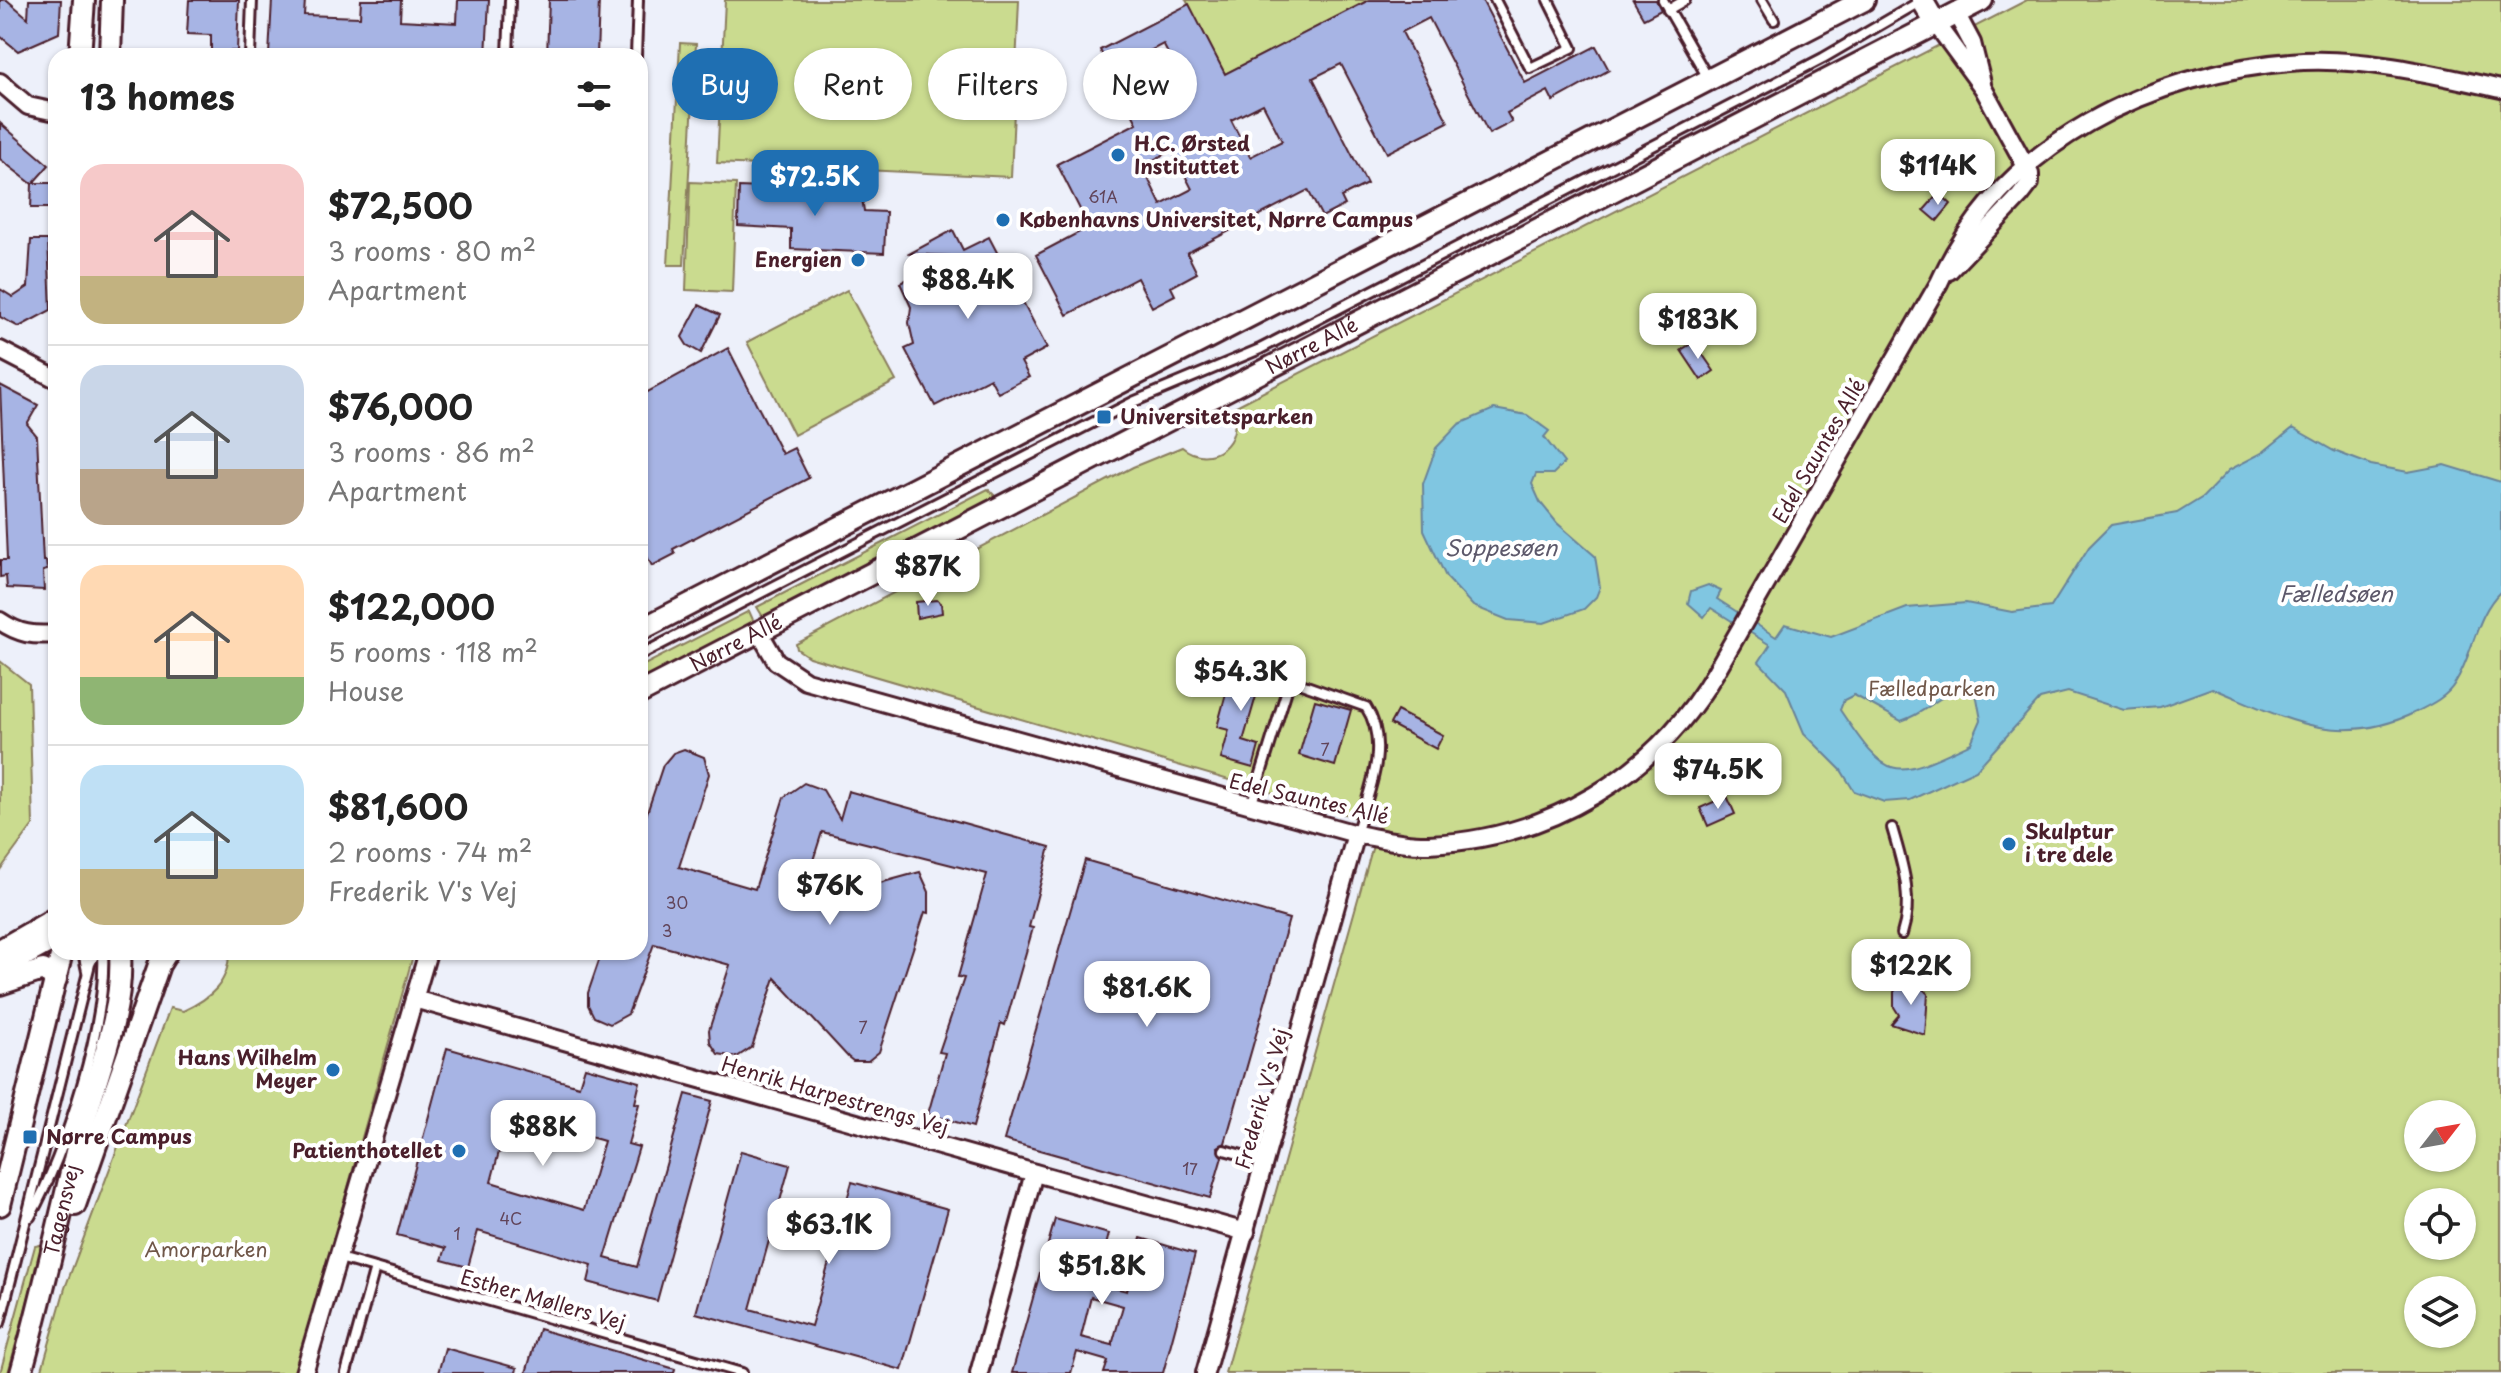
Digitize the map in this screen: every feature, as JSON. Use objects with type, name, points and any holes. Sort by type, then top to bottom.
[{"type":"street","points":[[81,48],[84,0]]},
{"type":"street","points":[[110,48],[112,0]]},
{"type":"street","points":[[648,626],[1864,0]]},
{"type":"street","points":[[1923,0],[1936,24],[1983,88],[2027,165]]},
{"type":"street","name":"Nørre Allé","points":[[648,689],[1936,24],[1953,7],[1982,0]]},
{"type":"street","points":[[1953,7],[1972,43],[1983,88]]},
{"type":"street","name":"Edel Sauntes Allé","points":[[758,630],[776,661],[806,681],[1356,834],[1425,844],[1474,840],[1525,828],[1571,809],[1608,788],[1651,755],[1682,720],[1715,673],[1939,283],[1957,241],[1994,194],[2027,165],[2065,137],[2156,90],[2227,69],[2306,61],[2357,64],[2423,72],[2501,89]]},
{"type":"street","points":[[0,82],[28,106],[48,110]]},
{"type":"street","points":[[0,350],[48,375]]},
{"type":"street","points":[[0,621],[14,630],[34,636],[48,635]]},
{"type":"street","name":"Frederik V's Vej","points":[[1205,1373],[1356,834]]},
{"type":"street","points":[[0,950],[48,923]]},
{"type":"street","points":[[0,969],[48,942]]},
{"type":"street","points":[[0,1205],[60,960]]},
{"type":"street","points":[[56,979],[65,960]]},
{"type":"street","name":"Tagensvej","points":[[21,1373],[45,1288],[81,1134],[115,1016],[119,960]]},
{"type":"street","points":[[45,1288],[163,960]]},
{"type":"street","points":[[304,1373],[335,1257],[426,960]]},
{"type":"street","points":[[0,984],[43,970],[56,979]]},
{"type":"street","name":"Henrik Harpestrengs Vej","points":[[414,999],[1246,1232]]},
{"type":"street","points":[[979,1373],[1034,1173]]},
{"type":"lane","points":[[250,48],[252,0]]},
{"type":"lane","points":[[508,48],[510,0]]},
{"type":"lane","points":[[636,48],[638,0]]},
{"type":"lane","points":[[1495,0],[1530,68],[1572,48],[1548,0]]},
{"type":"lane","points":[[1663,0],[1679,23],[1709,80]]},
{"type":"lane","points":[[1668,10],[1685,0]]},
{"type":"lane","points":[[1762,0],[1774,20]]},
{"type":"lane","points":[[648,651],[1133,402],[1260,349],[1823,58],[1923,0]]},
{"type":"lane","points":[[1251,806],[1290,680],[1366,707],[1373,718],[1379,747],[1356,834]]},
{"type":"lane","points":[[1892,828],[1907,885],[1908,914],[1902,934]]},
{"type":"lane","points":[[84,960],[87,976]]},
{"type":"lane","points":[[0,1323],[93,960]]},
{"type":"lane","points":[[24,1228],[51,1179],[100,1018],[103,960]]},
{"type":"lane","points":[[1224,1150],[1265,1161]]},
{"type":"lane","name":"Esther Møllers Vej","points":[[335,1257],[742,1373]]},
{"type":"lane","points":[[346,1373],[375,1268]]},
{"type":"green space","points":[[725,0],[1019,0],[1017,48],[928,48],[928,120],[1014,120],[1011,177],[717,163],[719,120],[778,120],[778,48],[723,48]]},
{"type":"green space","points":[[1186,0],[1369,0],[1225,74]]},
{"type":"green space","name":"Fælledparken","points":[[2027,0],[2501,0],[2501,1373],[1225,1373],[1379,824],[809,657],[797,649],[796,644],[1133,467],[1182,447],[1193,453],[1214,454],[1223,449],[1234,432],[1231,409]]},
{"type":"green space","points":[[680,43],[696,44],[696,48],[680,48]]},
{"type":"green space","points":[[676,120],[692,120],[684,265],[668,265]]},
{"type":"green space","points":[[690,182],[736,184],[732,292],[686,290]]},
{"type":"green space","points":[[847,290],[896,381],[794,435],[747,342]]},
{"type":"green space","points":[[988,489],[995,496],[992,501],[763,617],[757,607]]},
{"type":"green space","points":[[749,611],[754,622],[648,676],[648,663]]},
{"type":"green space","points":[[0,661],[29,684],[33,825],[0,870]]},
{"type":"green space","name":"Amorparken","points":[[228,960],[412,960],[296,1373],[41,1373],[65,1288],[170,1008],[183,1011],[210,995],[222,981]]},
{"type":"green space","points":[[40,1245],[40,1256],[8,1373],[0,1373],[35,1246]]},
{"type":"water","name":"Soppesøen","points":[[1494,409],[1527,415],[1549,431],[1544,437],[1564,463],[1553,474],[1536,474],[1532,484],[1540,502],[1557,523],[1595,556],[1600,587],[1596,597],[1584,609],[1544,623],[1508,620],[1473,606],[1446,577],[1424,530],[1423,484],[1436,448],[1459,424]]},
{"type":"water","name":"Fælledsøen","points":[[2293,428],[2334,451],[2371,465],[2408,472],[2445,465],[2501,482],[2501,591],[2480,623],[2452,688],[2443,696],[2416,712],[2388,723],[2336,729],[2288,719],[2212,688],[2160,707],[2124,710],[2068,692],[2040,699],[1976,770],[1910,800],[1884,802],[1854,791],[1841,770],[1804,733],[1786,690],[1759,662],[1770,645],[1711,608],[1704,617],[1688,603],[1691,591],[1708,585],[1721,591],[1717,599],[1776,637],[1785,624],[1831,637],[1907,608],[1966,603],[2012,612],[2051,607],[2089,547],[2111,525],[2177,513],[2203,497],[2229,470],[2262,453]],"holes":[[[1967,690],[1977,698],[1981,720],[1971,743],[1908,768],[1894,768],[1882,762],[1856,734],[1840,710],[1844,700],[1854,695],[1901,721],[1956,692]]]},
{"type":"building","points":[[0,0],[7,0],[28,18],[29,0],[61,0],[59,33],[18,51],[0,36]]},
{"type":"building","points":[[189,0],[239,0],[237,48],[211,48],[211,35],[187,34]]},
{"type":"building","points":[[272,0],[305,0],[304,15],[360,17],[361,0],[401,0],[400,20],[457,23],[458,0],[489,0],[486,48],[269,48]]},
{"type":"building","points":[[549,0],[599,0],[597,48],[547,48]]},
{"type":"building","name":"H.C. Ørsted Instituttet","points":[[1369,0],[1482,0],[1525,83],[1596,46],[1609,70],[1553,101],[1548,91],[1507,113],[1512,122],[1489,134],[1429,18],[1402,32],[1448,122],[1387,153],[1341,64],[1313,78],[1367,184],[1341,197],[1345,205],[1322,217],[1308,190],[1187,253],[1197,273],[1171,287],[1175,295],[1152,307],[1137,278],[1067,315],[1036,255],[1089,227],[1057,164],[1137,123],[1135,120],[1197,120],[1197,48],[1165,48],[1163,44],[1155,48],[1104,48],[1189,4],[1225,74]],"holes":[[[1263,104],[1282,141],[1250,157],[1231,120]],[[1172,150],[1192,189],[1161,205],[1142,166]]]},
{"type":"building","points":[[1633,0],[1656,0],[1661,10],[1644,19]]},
{"type":"building","points":[[0,123],[48,164],[33,183],[48,183],[48,208],[31,208],[32,184],[0,159]]},
{"type":"building","points":[[739,187],[861,192],[864,211],[886,212],[884,253],[791,249],[791,229],[738,226]]},
{"type":"building","points":[[1939,193],[1951,204],[1937,221],[1924,210]]},
{"type":"building","points":[[953,230],[963,250],[989,237],[1047,348],[1021,362],[1029,377],[998,393],[990,378],[935,406],[905,349],[914,345],[909,323],[911,307],[900,283],[953,256],[909,254]]},
{"type":"building","points":[[31,240],[48,240],[48,312],[19,327],[0,317],[0,289],[13,297],[28,287]]},
{"type":"building","points":[[699,305],[720,315],[701,353],[687,345],[682,337]]},
{"type":"building","points":[[1694,342],[1714,371],[1701,380],[1681,350]]},
{"type":"building","points":[[728,348],[782,454],[794,448],[809,478],[673,549],[675,554],[652,566],[648,558],[648,392]]},
{"type":"building","points":[[0,385],[38,405],[27,424],[37,436],[43,561],[46,561],[47,570],[43,571],[44,590],[7,588],[6,576],[0,577],[0,560],[7,560]]},
{"type":"building","points":[[937,600],[941,603],[942,613],[917,618],[916,602]]},
{"type":"building","points":[[1268,655],[1243,741],[1259,746],[1253,768],[1221,759],[1229,730],[1217,727],[1231,675],[1248,680],[1244,661]]},
{"type":"building","points":[[1315,700],[1351,710],[1335,766],[1299,755]]},
{"type":"building","points":[[1397,711],[1443,735],[1436,749],[1390,724]]},
{"type":"building","points":[[684,749],[704,757],[709,774],[679,867],[755,889],[784,797],[804,783],[823,790],[840,819],[848,791],[1050,847],[1029,927],[1033,928],[1005,1025],[1001,1023],[973,1127],[928,1114],[945,1053],[939,1052],[964,978],[958,977],[987,874],[822,832],[799,905],[920,872],[929,892],[929,913],[925,912],[879,1052],[868,1061],[853,1061],[848,1057],[775,978],[752,1047],[737,1057],[718,1054],[710,1042],[709,1030],[730,965],[654,944],[628,1014],[610,1024],[594,1017],[588,1005],[588,993],[599,960],[648,960],[648,810],[663,765],[673,753]]},
{"type":"building","points":[[1727,796],[1735,814],[1708,826],[1700,808]]},
{"type":"building","points":[[1085,860],[1289,919],[1225,1143],[1218,1147],[1222,1157],[1210,1198],[1004,1140]]},
{"type":"building","points":[[1905,973],[1910,984],[1921,987],[1928,994],[1925,1035],[1891,1024],[1899,1015],[1894,1007],[1894,992]]},
{"type":"building","points":[[447,1048],[579,1086],[585,1067],[640,1082],[635,1103],[639,1104],[628,1144],[639,1147],[605,1258],[637,1267],[686,1094],[712,1101],[657,1301],[588,1282],[592,1265],[478,1231],[468,1267],[442,1260],[446,1248],[397,1235]],"holes":[[[509,1114],[604,1141],[584,1210],[491,1182]]]},
{"type":"building","points":[[741,1151],[790,1165],[750,1309],[811,1326],[852,1182],[948,1209],[902,1370],[696,1313]]},
{"type":"building","points":[[1055,1219],[1109,1234],[1096,1283],[1127,1291],[1141,1238],[1195,1254],[1163,1373],[1104,1373],[1108,1361],[1077,1352],[1071,1373],[1012,1373]],"holes":[[[1091,1297],[1123,1306],[1112,1345],[1081,1337]]]},
{"type":"building","points":[[539,1329],[675,1369],[674,1373],[526,1373]]},
{"type":"building","points":[[445,1348],[517,1368],[516,1373],[438,1373]]},
{"type":"place","name":"H.C. Ørsted Instituttet","points":[[1118,155]]},
{"type":"place","name":"Københavns Universitet, Nørre Campus","points":[[1003,220]]},
{"type":"place","name":"Energien","points":[[858,260]]},
{"type":"place","name":"Universitetsparken","points":[[1104,417]]},
{"type":"place","name":"Skulptur i tre dele","points":[[2009,844]]},
{"type":"place","name":"Hans Wilhelm Meyer","points":[[333,1070]]},
{"type":"place","name":"Nørre Campus","points":[[30,1137]]},
{"type":"place","name":"Patienthotellet","points":[[459,1151]]}]
